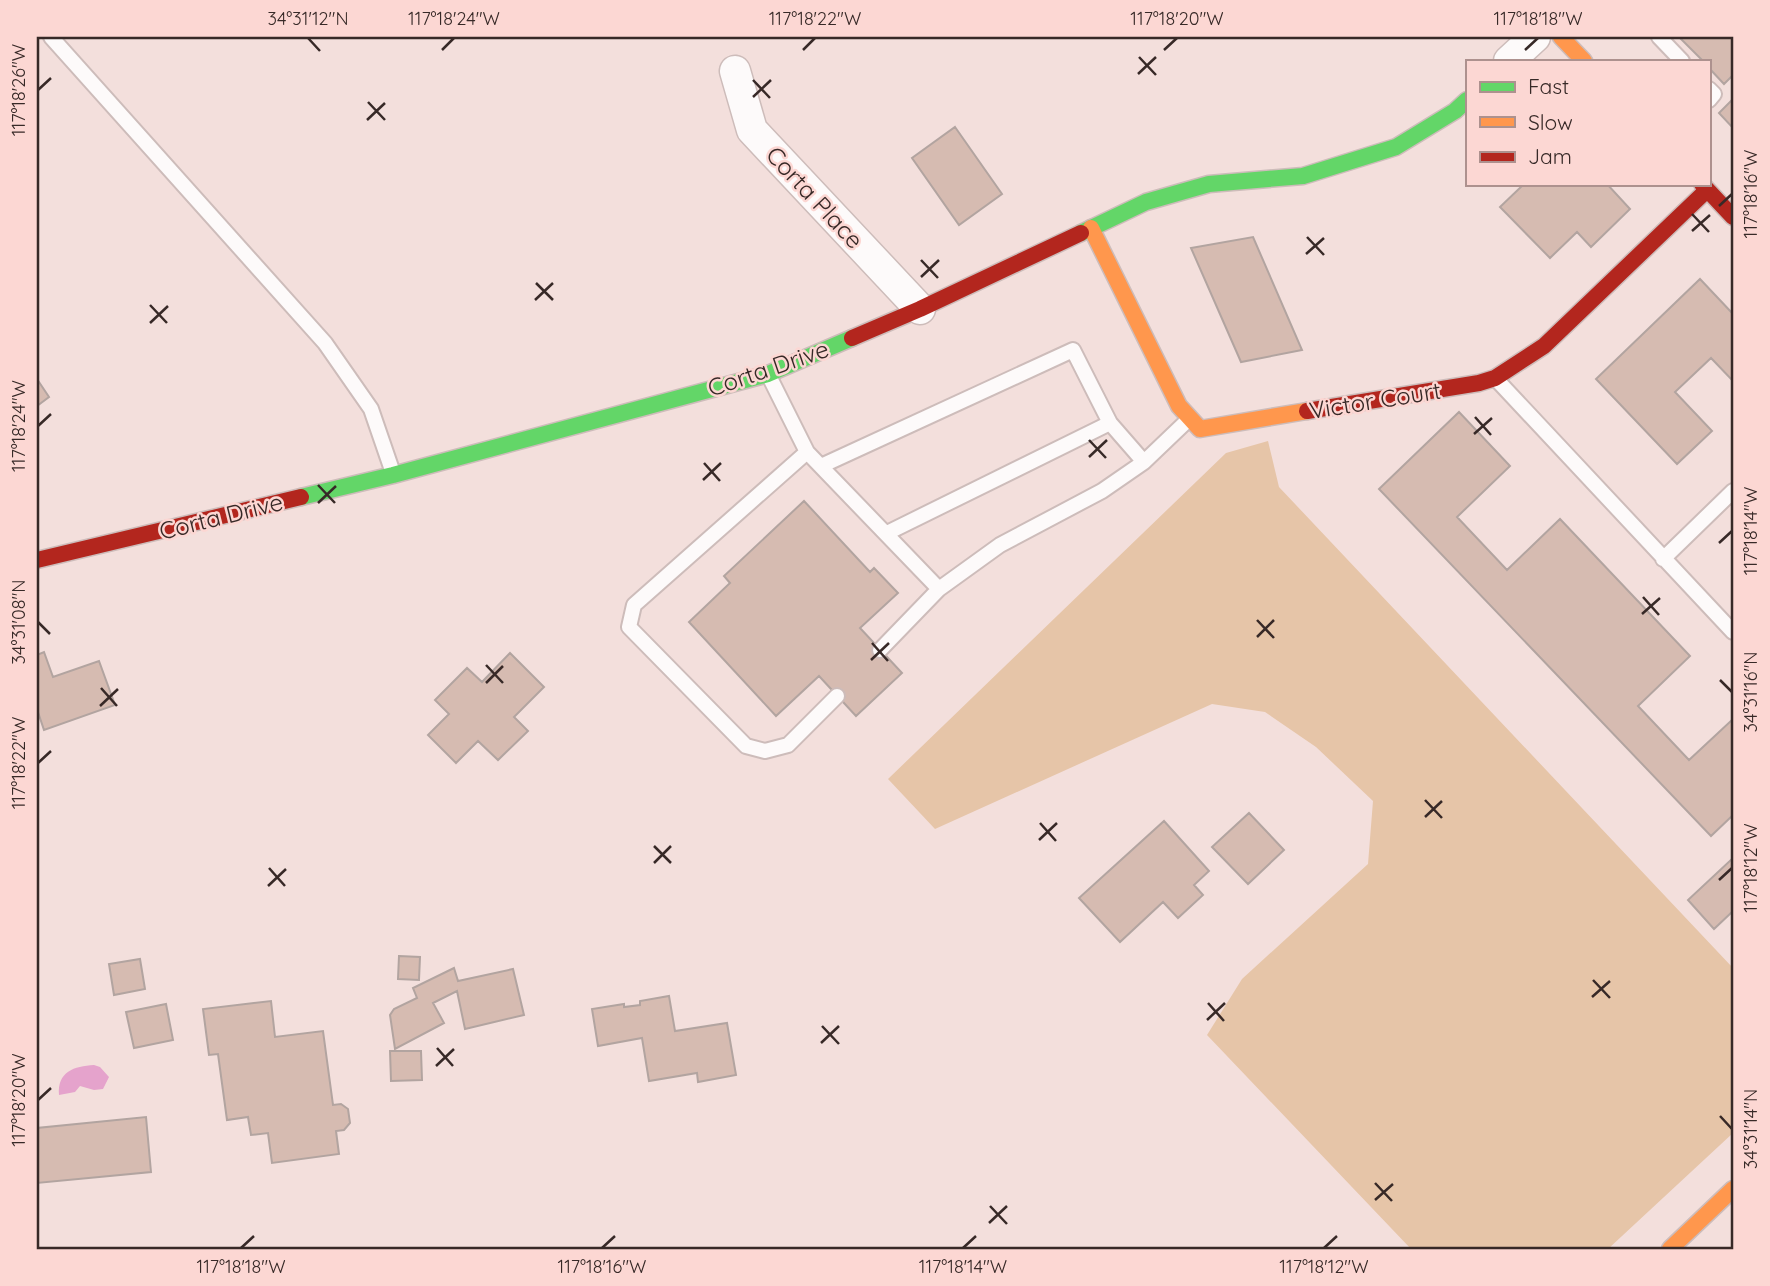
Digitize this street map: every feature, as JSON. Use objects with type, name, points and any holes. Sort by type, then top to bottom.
[{"type":"street","points":[[1510,60],[1535,37]]},
{"type":"street","points":[[1561,37],[1583,60]]},
{"type":"street","name":"Corta Place","points":[[735,71],[752,130],[920,309]]},
{"type":"street","name":"Corta Drive","points":[[37,560],[393,475],[768,374],[920,309],[1146,202],[1209,184],[1303,176],[1396,147],[1455,111],[1466,101]]},
{"type":"street","points":[[1704,187],[1733,217]]},
{"type":"street","name":"Victor Court","points":[[1191,418],[1200,429],[1479,383],[1495,378],[1544,346],[1704,187]]},
{"type":"street","points":[[1091,228],[1179,407],[1191,418]]},
{"type":"street","points":[[1670,1249],[1733,1189]]},
{"type":"lane","points":[[51,37],[325,344],[371,409],[393,475]]},
{"type":"lane","points":[[1659,37],[1681,60]]},
{"type":"lane","points":[[821,466],[1073,350],[1110,423],[1144,462]]},
{"type":"lane","points":[[768,374],[807,452],[939,589]]},
{"type":"lane","points":[[1495,378],[1733,632]]},
{"type":"lane","points":[[880,650],[939,589],[1000,545],[1102,491],[1144,462],[1191,418]]},
{"type":"lane","points":[[887,533],[1110,423]]},
{"type":"lane","points":[[807,452],[634,605],[629,627],[746,746],[765,751],[788,745],[837,696]]},
{"type":"lane","points":[[1663,559],[1733,491]]},
{"type":"shaded area","points":[[1268,441],[1279,487],[1733,968],[1733,1133],[1608,1249],[1411,1249],[1207,1035],[1242,979],[1368,864],[1373,801],[1316,747],[1265,712],[1212,704],[935,829],[888,779],[1226,453]]},
{"type":"shaded area","points":[[94,1065],[100,1067],[109,1077],[103,1089],[94,1090],[80,1086],[75,1092],[59,1095],[61,1081],[68,1072]]},
{"type":"building","points":[[1679,37],[1733,37],[1733,75],[1724,84],[1710,69],[1710,60],[1702,60]]},
{"type":"building","points":[[1733,99],[1733,128],[1719,113]]},
{"type":"building","points":[[955,127],[1002,194],[959,225],[912,158]]},
{"type":"building","points":[[1522,186],[1609,186],[1630,209],[1591,247],[1577,232],[1550,258],[1500,207]]},
{"type":"building","points":[[1253,237],[1302,350],[1241,362],[1191,248]]},
{"type":"building","points":[[1700,279],[1733,314],[1733,381],[1711,358],[1675,392],[1712,431],[1677,464],[1596,379]]},
{"type":"building","points":[[37,379],[49,397],[37,406]]},
{"type":"building","points":[[1459,412],[1510,466],[1457,517],[1507,570],[1560,519],[1690,656],[1638,706],[1689,760],[1733,719],[1733,815],[1711,836],[1379,489]]},
{"type":"building","points":[[804,501],[870,572],[874,568],[898,593],[860,628],[902,673],[856,716],[819,676],[776,716],[689,622],[730,583],[724,576]]},
{"type":"building","points":[[44,652],[53,677],[99,661],[115,705],[44,730],[37,709],[37,655]]},
{"type":"building","points":[[510,653],[544,687],[514,717],[528,731],[498,760],[478,741],[456,763],[428,735],[449,714],[435,700],[467,668],[482,682]]},
{"type":"building","points":[[1249,813],[1284,850],[1248,884],[1212,847]]},
{"type":"building","points":[[1164,821],[1209,871],[1194,885],[1203,895],[1178,918],[1163,902],[1120,942],[1079,898]]},
{"type":"building","points":[[1733,858],[1733,911],[1714,929],[1688,900]]},
{"type":"building","points":[[399,956],[420,957],[419,980],[398,979]]},
{"type":"building","points":[[140,959],[145,989],[114,995],[109,964]]},
{"type":"building","points":[[454,968],[458,981],[513,969],[524,1015],[465,1029],[457,991],[433,1003],[444,1023],[395,1049],[390,1015],[394,1009],[417,998],[413,988]]},
{"type":"building","points":[[669,996],[675,1031],[727,1023],[736,1075],[698,1082],[697,1073],[649,1081],[642,1038],[598,1046],[592,1009],[624,1004],[624,1007],[640,1005],[640,1001]]},
{"type":"building","points":[[271,1001],[275,1037],[323,1031],[333,1105],[341,1104],[348,1109],[350,1123],[344,1130],[336,1131],[339,1154],[272,1163],[268,1133],[251,1135],[248,1117],[227,1120],[218,1054],[209,1055],[203,1009]]},
{"type":"building","points":[[166,1004],[173,1040],[134,1048],[126,1012]]},
{"type":"building","points":[[390,1051],[421,1051],[422,1080],[391,1081]]},
{"type":"building","points":[[146,1117],[151,1172],[37,1183],[37,1128]]},
{"type":"traffic: fast","points":[[1081,233],[1146,202],[1209,184],[1303,176],[1396,147],[1455,111],[1466,101]]},
{"type":"traffic: fast","points":[[301,497],[393,475],[768,374],[852,338]]},
{"type":"traffic: slow","points":[[1561,37],[1583,60]]},
{"type":"traffic: slow","points":[[1091,228],[1179,406],[1200,429],[1307,411]]},
{"type":"traffic: slow","points":[[1670,1249],[1733,1189]]},
{"type":"traffic: jam","points":[[1704,186],[1733,217]]},
{"type":"traffic: jam","points":[[1307,411],[1479,383],[1495,378],[1544,346],[1707,190]]},
{"type":"traffic: jam","points":[[852,338],[1081,233]]},
{"type":"traffic: jam","points":[[37,560],[301,497]]}]
